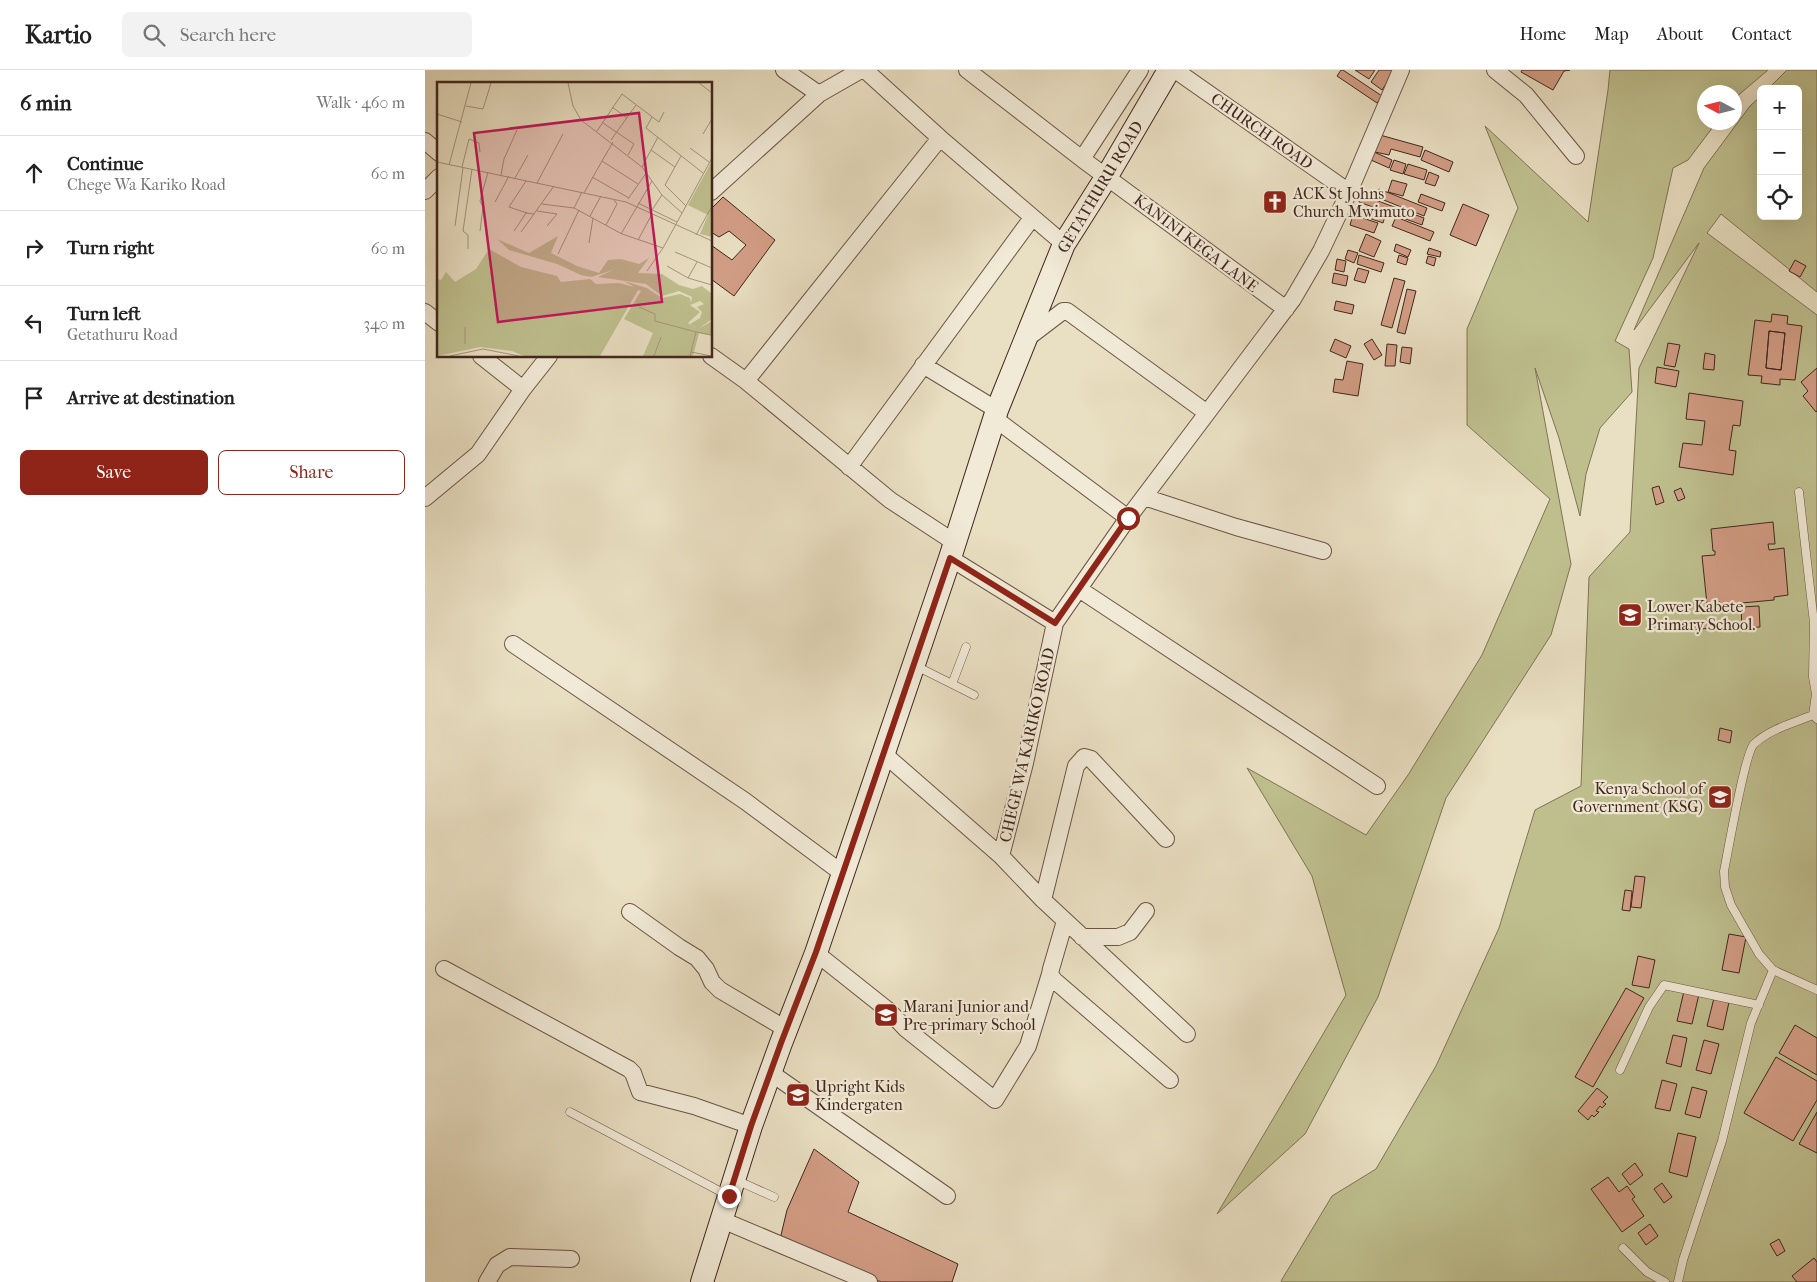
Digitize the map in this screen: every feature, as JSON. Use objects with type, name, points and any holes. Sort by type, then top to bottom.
[{"type":"main road","name":"GETATHURU ROAD","points":[[702,1282],[751,1126],[816,952],[884,754],[995,414],[1064,244],[1107,176],[1169,70]]},
{"type":"street","points":[[784,70],[819,94]]},
{"type":"street","points":[[714,185],[819,94],[863,70],[1064,244]]},
{"type":"street","name":"KANINI KEGA LANE","points":[[967,70],[1082,159],[1286,309]]},
{"type":"street","points":[[1082,159],[1140,70]]},
{"type":"street","name":"CHURCH ROAD","points":[[1175,70],[1349,192]]},
{"type":"street","name":"CHEGE WA KARIKO ROAD","points":[[1001,856],[1025,763],[1055,623],[1128,518],[1293,299],[1321,251],[1349,192],[1401,70]]},
{"type":"street","points":[[1495,70],[1526,95],[1576,156]]},
{"type":"street","points":[[745,381],[940,138]]},
{"type":"street","points":[[425,141],[437,151]]},
{"type":"street","points":[[425,191],[437,179]]},
{"type":"street","points":[[849,467],[1032,218]]},
{"type":"street","points":[[1025,340],[1063,311],[1067,311],[1207,413]]},
{"type":"street","points":[[425,312],[437,321]]},
{"type":"street","points":[[713,357],[745,381],[952,550],[1055,623]]},
{"type":"street","points":[[484,358],[523,389]]},
{"type":"street","points":[[425,498],[478,454],[523,389],[547,358]]},
{"type":"street","points":[[923,364],[995,414],[1128,518]]},
{"type":"street","points":[[1144,497],[1236,527],[1323,551]]},
{"type":"street","points":[[1079,589],[1377,786]]},
{"type":"street","points":[[513,644],[745,802],[842,874]]},
{"type":"street","points":[[884,754],[1001,856],[1043,900],[1187,1034]]},
{"type":"street","points":[[1043,900],[1076,766],[1084,757],[1091,759],[1166,839]]},
{"type":"street","points":[[1082,937],[1117,937],[1130,932],[1145,911]]},
{"type":"street","points":[[630,912],[697,958],[706,968],[712,982],[720,990],[786,1029]]},
{"type":"street","points":[[816,952],[889,1011],[906,1029],[995,1100],[1028,1046],[1051,974],[1065,921]]},
{"type":"street","points":[[444,969],[629,1069],[633,1073],[640,1092],[694,1106],[751,1126]]},
{"type":"street","points":[[1051,974],[1053,980],[1170,1080]]},
{"type":"street","points":[[771,1073],[947,1196]]},
{"type":"street","points":[[721,1220],[869,1282]]},
{"type":"street","points":[[487,1282],[497,1265],[510,1257],[571,1258]]},
{"type":"lane","points":[[1799,492],[1813,623],[1815,717],[1774,730],[1752,745],[1724,871],[1725,887],[1731,905],[1759,954],[1773,970],[1817,990]]},
{"type":"lane","points":[[952,684],[966,647]]},
{"type":"lane","points":[[914,665],[973,695]]},
{"type":"lane","points":[[1678,1282],[1683,1260],[1722,1142],[1751,1023],[1773,970]]},
{"type":"lane","points":[[1620,1070],[1649,1007],[1664,985],[1759,1005]]},
{"type":"lane","points":[[570,1112],[732,1187],[774,1197]]},
{"type":"lane","points":[[1623,1248],[1647,1272],[1665,1282]]},
{"type":"green space","points":[[1610,70],[1768,70],[1742,92],[1742,85],[1697,85],[1697,130],[1711,130],[1688,160],[1673,168],[1653,258],[1615,341],[1629,349],[1632,392],[1600,428],[1586,474],[1580,516],[1559,438],[1535,368],[1571,564],[1551,635],[1446,798],[1378,997],[1305,1134],[1217,1214],[1346,995],[1312,876],[1247,768],[1366,835],[1408,775],[1482,655],[1550,499],[1467,425],[1467,329],[1518,208],[1485,126],[1588,222]]},
{"type":"green space","name":"Kenya School of Government (KSG)","points":[[1787,70],[1817,70],[1817,292],[1721,214],[1707,233],[1817,315],[1817,1282],[1283,1282],[1281,1281],[1332,1196],[1376,1169],[1436,1066],[1499,928],[1535,810],[1581,786],[1589,577],[1630,532],[1639,368],[1699,243],[1634,330],[1704,168],[1732,130],[1742,130],[1742,117],[1757,100],[1757,220],[1802,220],[1802,85],[1772,85]]},
{"type":"building","points":[[1341,70],[1382,96],[1377,103],[1337,76]]},
{"type":"building","points":[[1355,70],[1375,70],[1369,79]]},
{"type":"building","points":[[1379,70],[1395,70],[1382,90],[1371,82]]},
{"type":"building","points":[[1522,70],[1570,70],[1564,71],[1553,90],[1521,72]]},
{"type":"building","points":[[1380,135],[1423,147],[1420,157],[1391,149],[1389,155],[1375,152]]},
{"type":"building","points":[[1425,150],[1453,162],[1449,172],[1421,160]]},
{"type":"building","points":[[1374,152],[1392,160],[1389,168],[1371,160]]},
{"type":"building","points":[[1394,160],[1406,164],[1403,174],[1390,170]]},
{"type":"building","points":[[1408,164],[1427,170],[1424,180],[1404,174]]},
{"type":"building","points":[[1429,172],[1439,176],[1435,186],[1425,183]]},
{"type":"building","points":[[1392,180],[1407,184],[1403,196],[1388,192]]},
{"type":"building","points":[[1379,189],[1427,208],[1424,216],[1376,197]]},
{"type":"building","points":[[1421,194],[1445,203],[1442,211],[1418,202]]},
{"type":"building","points":[[1362,195],[1424,218],[1422,225],[1359,202]]},
{"type":"building","points":[[723,197],[775,240],[734,296],[713,280],[713,246],[732,260],[746,245],[729,231],[719,237],[713,233],[713,207]]},
{"type":"building","points":[[1463,204],[1489,215],[1476,246],[1450,235]]},
{"type":"building","points":[[1366,207],[1386,213],[1383,223],[1363,216]]},
{"type":"building","points":[[1353,215],[1378,223],[1374,233],[1350,225]]},
{"type":"building","points":[[1396,217],[1434,232],[1430,241],[1392,226]]},
{"type":"building","points":[[1366,234],[1381,241],[1374,257],[1359,251]]},
{"type":"building","points":[[1396,244],[1411,250],[1408,257],[1394,251]]},
{"type":"building","points":[[1429,248],[1441,252],[1440,257],[1427,254]]},
{"type":"building","points":[[1348,250],[1358,253],[1354,263],[1345,259]]},
{"type":"building","points":[[1359,255],[1384,263],[1381,272],[1357,264]]},
{"type":"building","points":[[1399,255],[1408,258],[1406,265],[1397,262]]},
{"type":"building","points":[[1428,256],[1436,258],[1434,266],[1426,263]]},
{"type":"building","points":[[1337,259],[1346,261],[1344,272],[1335,270]]},
{"type":"building","points":[[1795,260],[1806,266],[1800,277],[1789,271]]},
{"type":"building","points":[[1358,268],[1369,271],[1365,283],[1354,280]]},
{"type":"building","points":[[1334,273],[1348,276],[1346,286],[1332,283]]},
{"type":"building","points":[[1394,278],[1405,281],[1392,328],[1381,325]]},
{"type":"building","points":[[1407,289],[1416,291],[1405,334],[1397,332]]},
{"type":"building","points":[[1336,301],[1354,305],[1352,314],[1334,310]]},
{"type":"building","points":[[1772,314],[1788,316],[1787,324],[1802,326],[1795,380],[1780,379],[1780,385],[1761,383],[1762,376],[1748,375],[1755,320],[1771,322]],"holes":[[[1769,331],[1785,333],[1781,370],[1766,368]]]},
{"type":"building","points":[[1769,331],[1785,333],[1781,370],[1766,368]]},
{"type":"building","points":[[1335,339],[1351,346],[1346,358],[1330,351]]},
{"type":"building","points":[[1372,339],[1382,355],[1374,360],[1364,344]]},
{"type":"building","points":[[1668,343],[1680,345],[1675,367],[1664,365]]},
{"type":"building","points":[[1387,344],[1397,345],[1395,366],[1385,366]]},
{"type":"building","points":[[1402,347],[1412,348],[1410,364],[1400,362]]},
{"type":"building","points":[[1705,353],[1715,355],[1714,370],[1703,369]]},
{"type":"building","points":[[1347,361],[1363,364],[1358,396],[1333,392],[1335,379],[1343,380]]},
{"type":"building","points":[[1657,367],[1679,371],[1676,387],[1655,383]]},
{"type":"building","points":[[1817,368],[1816,412],[1803,396],[1808,391],[1801,382]]},
{"type":"building","points":[[1689,393],[1743,401],[1740,426],[1733,425],[1729,450],[1736,451],[1733,475],[1679,467],[1683,443],[1702,445],[1705,421],[1686,419]]},
{"type":"building","points":[[1659,486],[1664,502],[1656,505],[1652,488]]},
{"type":"building","points":[[1681,488],[1685,498],[1678,501],[1674,491]]},
{"type":"building","points":[[1773,522],[1775,544],[1768,544],[1769,550],[1784,548],[1788,595],[1774,597],[1774,600],[1720,605],[1720,602],[1707,604],[1702,556],[1715,555],[1711,529]]},
{"type":"building","points":[[1759,606],[1760,627],[1742,628],[1741,607]]},
{"type":"building","points":[[1711,620],[1712,628],[1690,630],[1689,622]]},
{"type":"building","points":[[1720,728],[1732,731],[1730,743],[1718,740]]},
{"type":"building","points":[[1635,876],[1645,877],[1641,908],[1631,907]]},
{"type":"building","points":[[1625,890],[1632,891],[1630,911],[1622,910]]},
{"type":"building","points":[[1729,934],[1746,937],[1739,973],[1722,970]]},
{"type":"building","points":[[1638,956],[1655,960],[1649,988],[1632,985]]},
{"type":"building","points":[[1685,987],[1700,990],[1692,1024],[1677,1021]]},
{"type":"building","points":[[1626,988],[1644,998],[1593,1087],[1575,1077]]},
{"type":"building","points":[[1714,998],[1729,1002],[1723,1030],[1707,1026]]},
{"type":"building","points":[[1795,1025],[1817,1038],[1817,1075],[1779,1053]]},
{"type":"building","points":[[1673,1035],[1687,1038],[1681,1067],[1666,1063]]},
{"type":"building","points":[[1704,1040],[1719,1044],[1711,1074],[1696,1070]]},
{"type":"building","points":[[1776,1057],[1817,1081],[1817,1100],[1793,1141],[1744,1113]]},
{"type":"building","points":[[1662,1080],[1677,1084],[1670,1111],[1655,1108]]},
{"type":"building","points":[[1692,1087],[1707,1091],[1700,1118],[1685,1114]]},
{"type":"building","points":[[1597,1088],[1608,1097],[1603,1102],[1606,1104],[1602,1108],[1600,1106],[1596,1111],[1599,1112],[1594,1117],[1592,1115],[1588,1120],[1578,1111]]},
{"type":"building","points":[[1817,1112],[1817,1153],[1799,1144]]},
{"type":"building","points":[[1678,1133],[1696,1137],[1687,1177],[1669,1172]]},
{"type":"building","points":[[814,1149],[859,1182],[848,1212],[958,1264],[952,1282],[881,1282],[786,1241],[781,1235],[787,1210]]},
{"type":"building","points":[[1635,1163],[1643,1175],[1630,1185],[1622,1174]]},
{"type":"building","points":[[1608,1177],[1619,1192],[1627,1186],[1635,1197],[1632,1199],[1644,1216],[1622,1232],[1591,1189]]},
{"type":"building","points":[[1662,1183],[1672,1197],[1664,1203],[1654,1189]]},
{"type":"building","points":[[1650,1224],[1658,1236],[1646,1245],[1638,1233]]},
{"type":"building","points":[[1779,1239],[1785,1251],[1777,1256],[1770,1244]]},
{"type":"building","points":[[1814,1258],[1817,1262],[1817,1282],[1797,1282],[1792,1276]]},
{"type":"place","name":"ACK St Johns Church Mwimuto","points":[[1275,202]]},
{"type":"place","name":"Lower Kabete Primary School.","points":[[1630,615]]},
{"type":"place","name":"Kenya School of Government (KSG)","points":[[1720,797]]},
{"type":"place","name":"Marani Junior and Pre-primary School","points":[[886,1015]]},
{"type":"place","name":"Upright Kids Kindergaten","points":[[798,1095]]},
{"type":"route","points":[[729,1196],[751,1126],[816,952],[950,558],[1055,623],[1128,518]]}]
